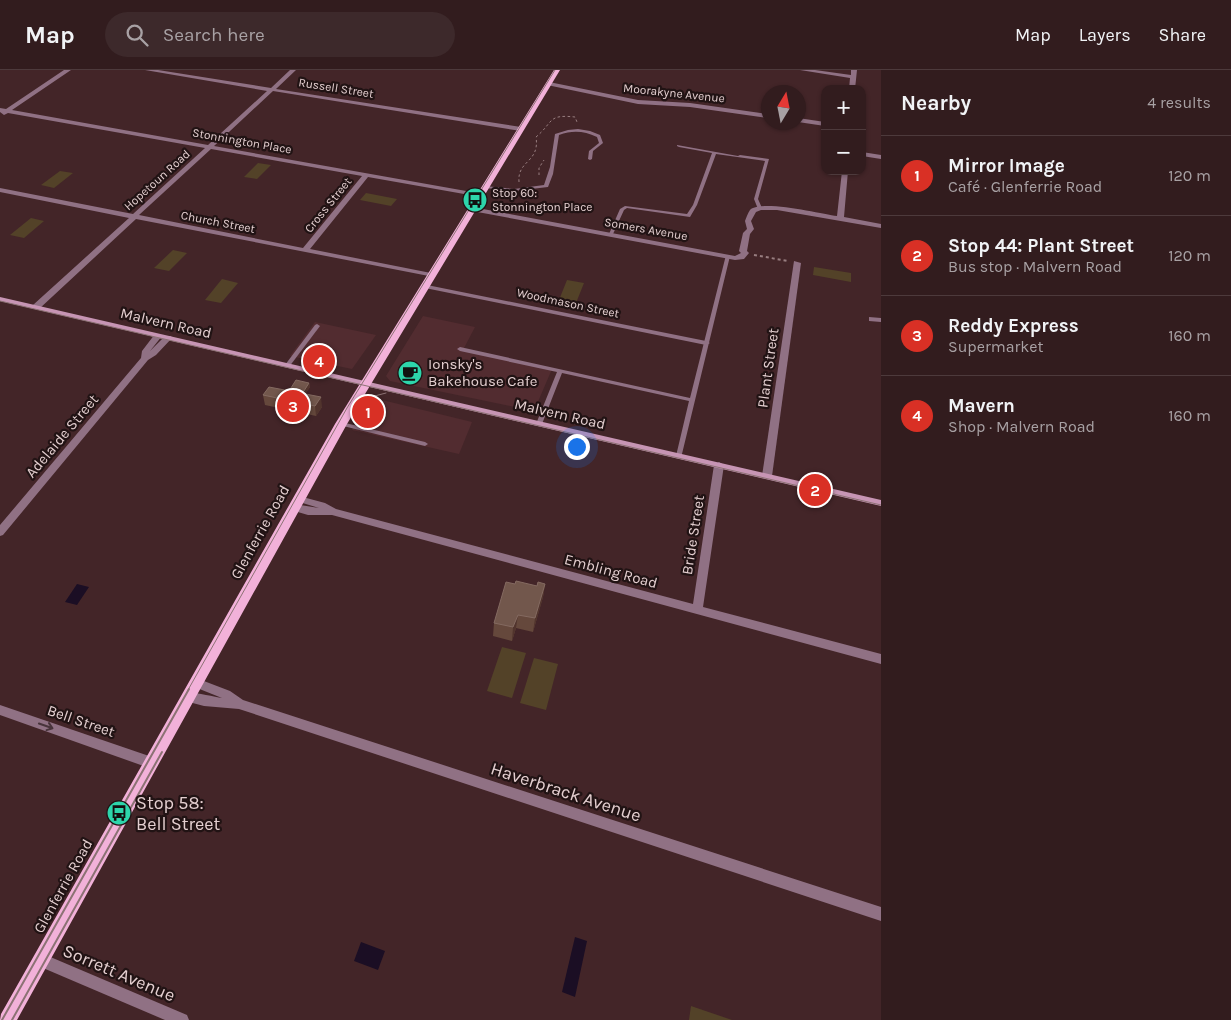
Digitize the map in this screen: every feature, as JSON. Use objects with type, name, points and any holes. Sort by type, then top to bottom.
[{"type":"main road","name":"Glenferrie Road","points":[[8,1020],[341,424],[557,70]]},
{"type":"main road","name":"Malvern Road","points":[[0,299],[881,502]]},
{"type":"street","points":[[0,116],[4,110],[68,70]]},
{"type":"street","name":"Russell Street","points":[[148,70],[521,129]]},
{"type":"street","name":"Hopetoun Road","points":[[36,307],[293,70]]},
{"type":"street","points":[[803,70],[854,73]]},
{"type":"street","name":"Moorakyne Avenue","points":[[549,84],[638,102],[690,105],[761,115]]},
{"type":"street","name":"Stonnington Place","points":[[4,110],[367,174],[483,191]]},
{"type":"street","points":[[806,121],[821,123]]},
{"type":"street","points":[[866,155],[881,157]]},
{"type":"street","name":"Cross Street","points":[[305,250],[367,174]]},
{"type":"street","points":[[840,219],[845,175]]},
{"type":"street","name":"Church Street","points":[[0,190],[431,275]]},
{"type":"street","points":[[760,208],[881,226]]},
{"type":"street","name":"Somers Avenue","points":[[472,209],[739,258],[745,253],[743,251],[747,233],[751,229],[748,221],[753,211],[760,208]]},
{"type":"street","name":"Plant Street","points":[[767,476],[795,262]]},
{"type":"street","name":"Woodmason Street","points":[[425,286],[706,343]]},
{"type":"street","points":[[872,319],[881,320]]},
{"type":"street","name":"Adelaide Street","points":[[145,358],[146,352],[158,336]]},
{"type":"street","name":"Adelaide Street","points":[[0,532],[145,358],[168,338]]},
{"type":"street","name":"Bride Street","points":[[697,610],[719,465]]},
{"type":"street","name":"Embling Road","points":[[297,503],[308,511],[333,512],[881,659]]},
{"type":"street","name":"Haverbrack Avenue","points":[[196,683],[226,694],[239,704]]},
{"type":"street","name":"Haverbrack Avenue","points":[[189,696],[204,701],[239,704],[881,914]]},
{"type":"street","name":"Bell Street","points":[[0,710],[152,763]]},
{"type":"street","name":"Sorrett Avenue","points":[[41,960],[182,1020]]},
{"type":"lane","points":[[483,191],[546,186],[553,173],[553,157],[557,134],[572,129],[588,131],[599,136],[601,143],[591,151],[590,159]]},
{"type":"lane","points":[[679,146],[767,160],[756,199],[760,208]]},
{"type":"lane","points":[[611,234],[622,209],[627,208],[688,216],[695,205],[714,152]]},
{"type":"lane","points":[[679,456],[728,256]]},
{"type":"lane","points":[[287,366],[317,326]]},
{"type":"lane","points":[[460,349],[692,400]]},
{"type":"lane","points":[[539,424],[560,371]]},
{"type":"lane","points":[[341,424],[425,444]]},
{"type":"path","points":[[524,184],[518,181],[518,174],[525,162],[532,157],[537,149],[536,137],[547,128],[554,117],[575,117],[577,123],[572,129]]},
{"type":"path","points":[[539,178],[542,162],[553,157]]},
{"type":"path","points":[[753,255],[795,262]]},
{"type":"shaded area","points":[[258,163],[271,165],[257,179],[244,177]]},
{"type":"shaded area","points":[[60,171],[73,173],[54,188],[41,185]]},
{"type":"shaded area","points":[[366,193],[397,199],[391,206],[360,200]]},
{"type":"shaded area","points":[[31,218],[44,221],[24,238],[10,235]]},
{"type":"shaded area","points":[[173,250],[187,253],[169,271],[154,268]]},
{"type":"shaded area","points":[[814,267],[851,273],[851,282],[813,275]]},
{"type":"shaded area","points":[[222,279],[238,283],[221,303],[205,300]]},
{"type":"shaded area","points":[[567,280],[584,283],[576,303],[559,300]]},
{"type":"shaded area","points":[[423,316],[475,327],[463,350],[552,369],[534,411],[390,381],[386,376]]},
{"type":"shaded area","points":[[315,322],[376,335],[352,369],[290,356]]},
{"type":"shaded area","points":[[378,399],[472,422],[459,454],[352,430],[367,403]]},
{"type":"shaded area","points":[[77,584],[89,587],[77,605],[65,602]]},
{"type":"shaded area","points":[[502,647],[526,653],[512,698],[487,691]]},
{"type":"shaded area","points":[[534,658],[558,664],[546,710],[520,703]]},
{"type":"shaded area","points":[[575,937],[587,941],[575,997],[562,992]]},
{"type":"shaded area","points":[[361,942],[385,951],[378,970],[354,961]]},
{"type":"shaded area","points":[[691,1006],[732,1020],[689,1020]]},
{"type":"building","points":[[296,380],[309,383],[302,394],[289,391]]},
{"type":"building","points":[[269,387],[321,397],[315,406],[263,395]]},
{"type":"building","points":[[516,581],[537,586],[538,582],[545,584],[535,618],[518,615],[513,627],[494,623],[506,582],[515,584]]},
{"type":"tram line","points":[[361,385],[555,70]]},
{"type":"tram line","points":[[0,301],[361,385]]},
{"type":"tram line","points":[[188,690],[361,385]]},
{"type":"tram line","points":[[361,385],[881,505]]},
{"type":"tram line","points":[[352,411],[367,398],[386,393]]},
{"type":"tram line","points":[[2,1020],[189,689]]},
{"type":"tram line","points":[[12,1020],[162,752]]},
{"type":"place","name":"Stop 60: Stonnington Place","points":[[475,200]]},
{"type":"place","name":"Mavern","points":[[319,361]]},
{"type":"place","name":"Ionsky's Bakehouse Cafe","points":[[410,373]]},
{"type":"place","name":"Reddy Express","points":[[293,406]]},
{"type":"place","name":"Mirror Image","points":[[368,412]]},
{"type":"place","name":"Stop 44: Plant Street","points":[[815,490]]},
{"type":"place","name":"Stop 58: Bell Street","points":[[119,813]]}]
